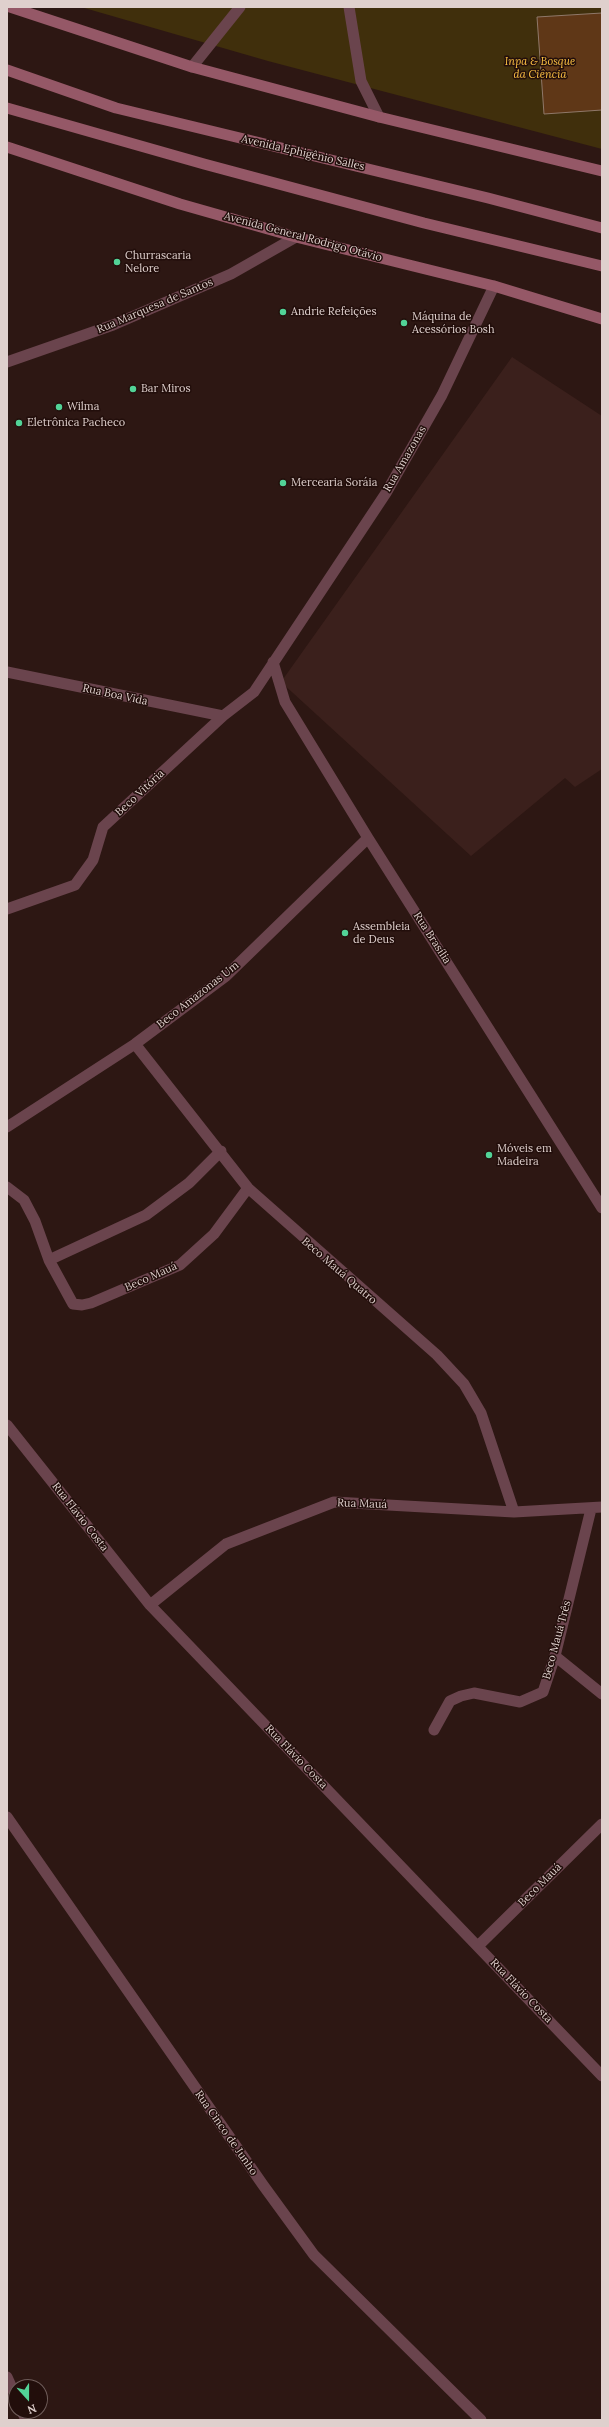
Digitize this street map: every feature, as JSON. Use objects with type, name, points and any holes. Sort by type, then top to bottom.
[{"type":"main road","points":[[10,7],[192,67],[379,117],[602,171]]},
{"type":"main road","name":"Avenida Ephigênio Salles","points":[[7,70],[116,108],[488,198],[602,228]]},
{"type":"main road","points":[[7,108],[219,168],[424,222],[602,266]]},
{"type":"main road","name":"Avenida General Rodrigo Otávio","points":[[7,147],[180,204],[296,237],[494,286],[602,319]]},
{"type":"street","points":[[192,67],[240,7]]},
{"type":"street","points":[[349,7],[361,82],[379,117]]},
{"type":"street","name":"Rua Marquesa de Santos","points":[[7,362],[113,325],[231,274],[296,237]]},
{"type":"street","name":"Rua Amazonas","points":[[273,662],[386,494],[442,395],[494,286]]},
{"type":"street","name":"Beco Vitória","points":[[7,909],[76,885],[93,860],[103,827],[223,716],[254,692],[273,662]]},
{"type":"street","name":"Rua Brasília","points":[[273,662],[285,702],[368,838],[602,1208]]},
{"type":"street","name":"Rua Boa Vida","points":[[7,672],[223,716]]},
{"type":"street","name":"Beco Amazonas Um","points":[[7,1127],[135,1044],[226,976],[368,838]]},
{"type":"street","name":"Beco Mauá Quatro","points":[[135,1044],[221,1151],[248,1188],[437,1355],[464,1384],[481,1413],[514,1512]]},
{"type":"street","points":[[50,1260],[146,1215],[189,1183],[221,1151]]},
{"type":"street","name":"Beco Mauá","points":[[7,1187],[24,1200],[35,1221],[50,1260],[73,1304],[91,1303],[180,1265],[214,1234],[248,1188]]},
{"type":"street","name":"Rua Flávio Costa","points":[[7,1425],[150,1605],[602,2076]]},
{"type":"street","name":"Rua Mauá","points":[[150,1605],[226,1544],[334,1502],[514,1512],[596,1508]]},
{"type":"street","name":"Beco Mauá Três","points":[[434,1730],[450,1701],[461,1696],[474,1693],[520,1702],[543,1692],[555,1656],[596,1508]]},
{"type":"street","points":[[555,1656],[602,1694]]},
{"type":"street","name":"Rua Cinco de Junho","points":[[7,1817],[263,2185],[314,2255],[481,2420]]},
{"type":"street","name":"Beco Mauá","points":[[478,1946],[602,1824]]},
{"type":"shaded area","points":[[512,357],[602,416],[602,769],[575,787],[565,778],[471,856],[281,682]]},
{"type":"green space","name":"Inpa & Bosque da Ciência","points":[[81,7],[602,7],[602,149],[268,61]]},
{"type":"building","points":[[602,13],[602,110],[544,114],[537,17]]},
{"type":"place","name":"Churrascaria Nelore","points":[[117,262]]},
{"type":"place","name":"Andrie Refeições","points":[[283,312]]},
{"type":"place","name":"Máquina de Acessórios Bosh","points":[[404,323]]},
{"type":"place","name":"Bar Miros","points":[[133,389]]},
{"type":"place","name":"Wilma","points":[[59,407]]},
{"type":"place","name":"Eletrônica Pacheco","points":[[19,423]]},
{"type":"place","name":"Mercearia Soráia","points":[[283,483]]},
{"type":"place","name":"Assembleia de Deus","points":[[345,933]]},
{"type":"place","name":"Móveis em Madeira","points":[[489,1155]]}]
